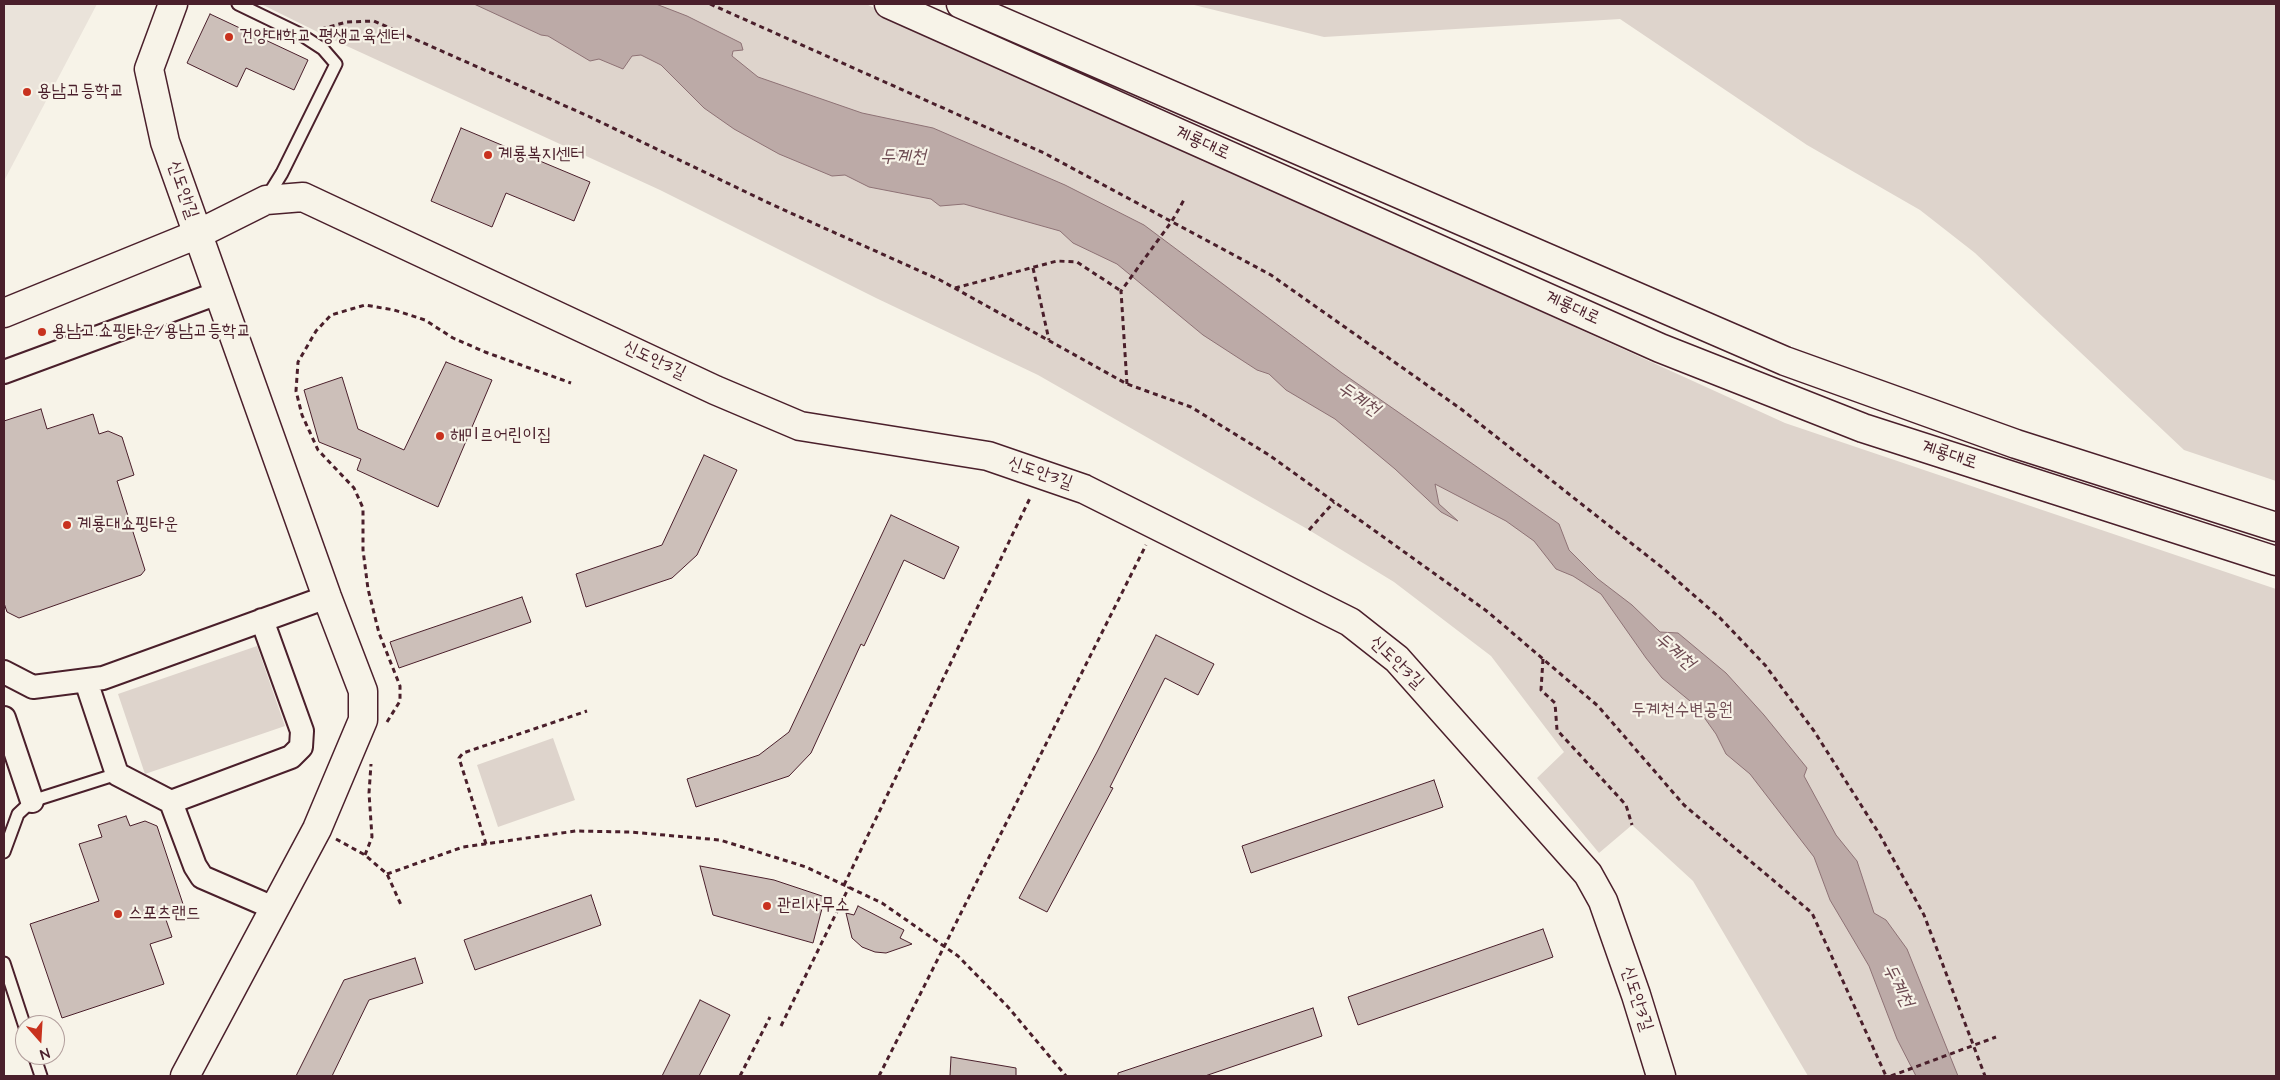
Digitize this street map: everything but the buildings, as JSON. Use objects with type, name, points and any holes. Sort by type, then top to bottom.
[{"type":"street","name":"신도안1길","points":[[4,313],[198,234],[165,142],[149,69],[173,4]]},
{"type":"street","name":"계룡대로","points":[[889,4],[1660,348],[1863,428],[2276,561]]},
{"type":"street","name":"계룡대로","points":[[961,4],[1785,361],[2016,444],[2276,527]]},
{"type":"street","name":"신도안3길","points":[[198,234],[266,200],[303,197],[715,390],[800,426],[988,456],[1084,489],[1350,622],[1397,659],[1588,874],[1603,901],[1636,995],[1661,1076]]},
{"type":"street","points":[[185,1076],[276,909],[317,829],[363,720],[364,691],[327,597],[198,234]]},
{"type":"street","points":[[4,372],[218,293]]},
{"type":"street","points":[[4,672],[33,687],[103,678],[327,597]]},
{"type":"street","points":[[171,802],[291,757],[301,747],[302,731],[262,620]]},
{"type":"street","points":[[86,681],[117,774],[171,802],[195,866],[202,877],[276,909]]},
{"type":"street","points":[[4,718],[32,801]]},
{"type":"lane","points":[[238,4],[300,34],[324,49],[336,64],[282,173],[266,200]]},
{"type":"lane","points":[[4,852],[18,814],[32,801],[117,774]]},
{"type":"lane","points":[[4,963],[21,1015]]},
{"type":"path","points":[[710,4],[1044,153],[1270,274],[1460,409],[1664,569],[1720,618],[1765,665],[1814,731],[1880,835],[1924,915],[1984,1076]]},
{"type":"path","points":[[300,34],[347,22],[374,21],[588,116],[955,288],[1127,384],[1191,407],[1269,456],[1488,612],[1598,706],[1684,805],[1812,914],[1886,1076]]},
{"type":"path","points":[[1127,384],[1121,290],[1172,221],[1185,198]]},
{"type":"path","points":[[955,288],[1057,261],[1077,262],[1121,290]]},
{"type":"path","points":[[1033,268],[1049,340]]},
{"type":"path","points":[[384,728],[400,701],[400,686],[379,633],[368,589],[363,550],[363,508],[354,488],[318,450],[302,415],[296,391],[298,362],[316,331],[331,314],[365,305],[394,310],[425,320],[453,338],[485,352],[571,383]]},
{"type":"path","points":[[844,885],[1010,536],[1042,475]]},
{"type":"path","points":[[1309,530],[1334,502]]},
{"type":"path","points":[[879,1076],[1156,525]]},
{"type":"path","points":[[1543,659],[1541,690],[1554,703],[1557,730],[1626,805],[1632,825]]},
{"type":"path","points":[[486,844],[459,758],[463,753],[587,711]]},
{"type":"path","points":[[365,855],[372,837],[369,793],[370,764]]},
{"type":"path","points":[[317,829],[365,855],[388,874],[402,907]]},
{"type":"path","points":[[388,874],[463,848],[576,831],[630,832],[720,840],[806,867],[882,903],[958,956],[1008,1006],[1066,1076]]},
{"type":"path","points":[[782,1026],[849,887]]},
{"type":"path","points":[[740,1076],[770,1017]]},
{"type":"path","points":[[1891,1076],[1996,1037]]},
{"type":"shaded area","name":"용남고등학교","points":[[4,4],[97,4],[4,181]]},
{"type":"green space","name":"두계천수변공원","points":[[261,4],[866,4],[1785,423],[2276,589],[2276,1076],[1808,1076],[1693,881],[1632,825],[1599,853],[1537,778],[1564,752],[1491,656],[1394,582],[1309,530],[1038,375],[876,298],[660,190],[338,42]]},
{"type":"green space","points":[[1190,4],[2276,4],[2276,481],[2184,450],[1975,253],[1920,210],[1807,145],[1620,19],[1324,37]]},
{"type":"green space","points":[[257,646],[285,726],[145,774],[118,694]]},
{"type":"green space","points":[[553,738],[575,800],[498,827],[477,765]]},
{"type":"water","name":"두계천","points":[[474,4],[656,4],[687,16],[741,43],[743,50],[733,51],[732,56],[758,77],[862,113],[933,128],[1065,185],[1144,225],[1342,373],[1559,524],[1569,550],[1598,579],[1632,605],[1660,632],[1678,633],[1726,673],[1764,715],[1807,768],[1804,776],[1836,835],[1857,861],[1874,913],[1886,920],[1907,949],[1958,1076],[1916,1076],[1897,1039],[1869,966],[1830,900],[1814,857],[1750,774],[1726,754],[1716,734],[1696,706],[1662,678],[1601,594],[1573,576],[1556,569],[1534,541],[1506,521],[1435,484],[1439,504],[1458,521],[1441,512],[1395,469],[1335,419],[1286,390],[1269,374],[1257,370],[1203,335],[1117,264],[1073,243],[1060,231],[964,204],[940,206],[931,199],[869,187],[845,175],[832,176],[779,154],[734,129],[704,108],[661,65],[641,55],[632,56],[623,69],[599,59],[590,61],[548,36],[541,35]]},
{"type":"place","name":"건양대학교 평생교육센터","points":[[229,37]]},
{"type":"place","name":"용남고등학교","points":[[27,92]]},
{"type":"place","name":"계룡복지센터","points":[[488,155]]},
{"type":"place","name":"용남고.쇼핑타운/용남고등학교","points":[[42,332]]},
{"type":"place","name":"해미르어린이집","points":[[440,436]]},
{"type":"place","name":"계룡대쇼핑타운","points":[[67,525]]},
{"type":"place","name":"관리사무소","points":[[767,906]]},
{"type":"place","name":"스포츠랜드","points":[[118,914]]}]
